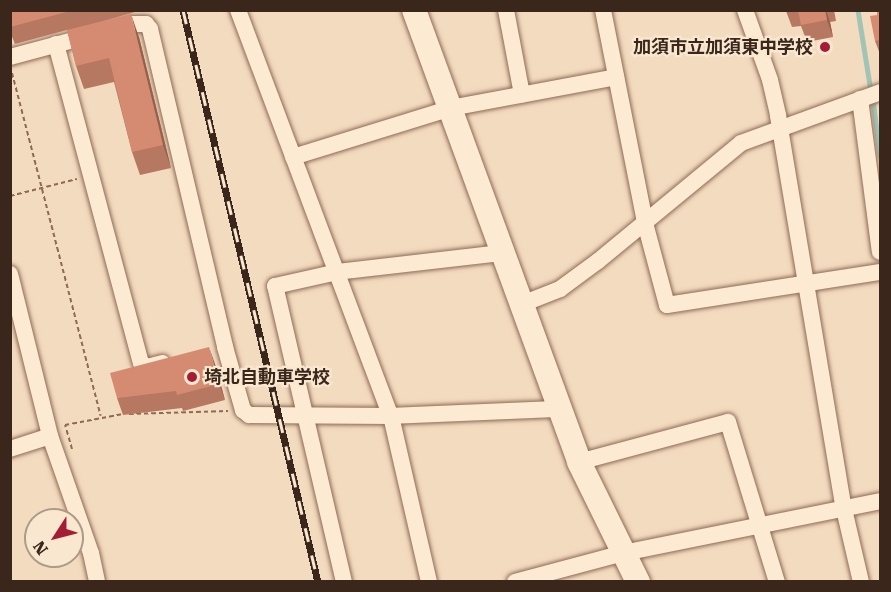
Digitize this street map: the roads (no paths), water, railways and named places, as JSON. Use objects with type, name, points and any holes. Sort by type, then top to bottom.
[{"type":"street","points":[[238,10],[391,416],[429,582]]},
{"type":"street","points":[[414,10],[579,462],[638,582]]},
{"type":"street","points":[[506,10],[522,95]]},
{"type":"street","points":[[603,10],[645,223],[667,305],[807,281],[880,272]]},
{"type":"street","points":[[745,10],[770,80],[780,129],[844,509],[861,582]]},
{"type":"street","points":[[10,57],[133,24],[146,24],[150,29],[225,347],[243,410],[257,416],[304,414],[391,416],[560,409]]},
{"type":"street","points":[[56,44],[141,363],[147,367],[181,359]]},
{"type":"street","points":[[293,157],[451,108],[616,77]]},
{"type":"street","points":[[522,304],[560,289],[645,223],[741,143],[880,92]]},
{"type":"street","points":[[860,99],[880,252]]},
{"type":"street","points":[[344,582],[275,286],[337,272],[502,253]]},
{"type":"street","points":[[10,273],[50,436],[91,553],[97,582]]},
{"type":"street","points":[[203,353],[225,347]]},
{"type":"street","points":[[579,462],[728,422],[777,582]]},
{"type":"street","points":[[10,450],[50,436]]},
{"type":"street","points":[[515,582],[541,578],[623,553],[880,501]]},
{"type":"waterway","points":[[858,10],[871,91]]},
{"type":"waterway","points":[[873,99],[880,156]]},
{"type":"railway","points":[[183,10],[318,582]]},
{"type":"place","name":"加須市立加須東中学校","points":[[825,47]]},
{"type":"place","name":"埼北自動車学校","points":[[192,377]]}]
